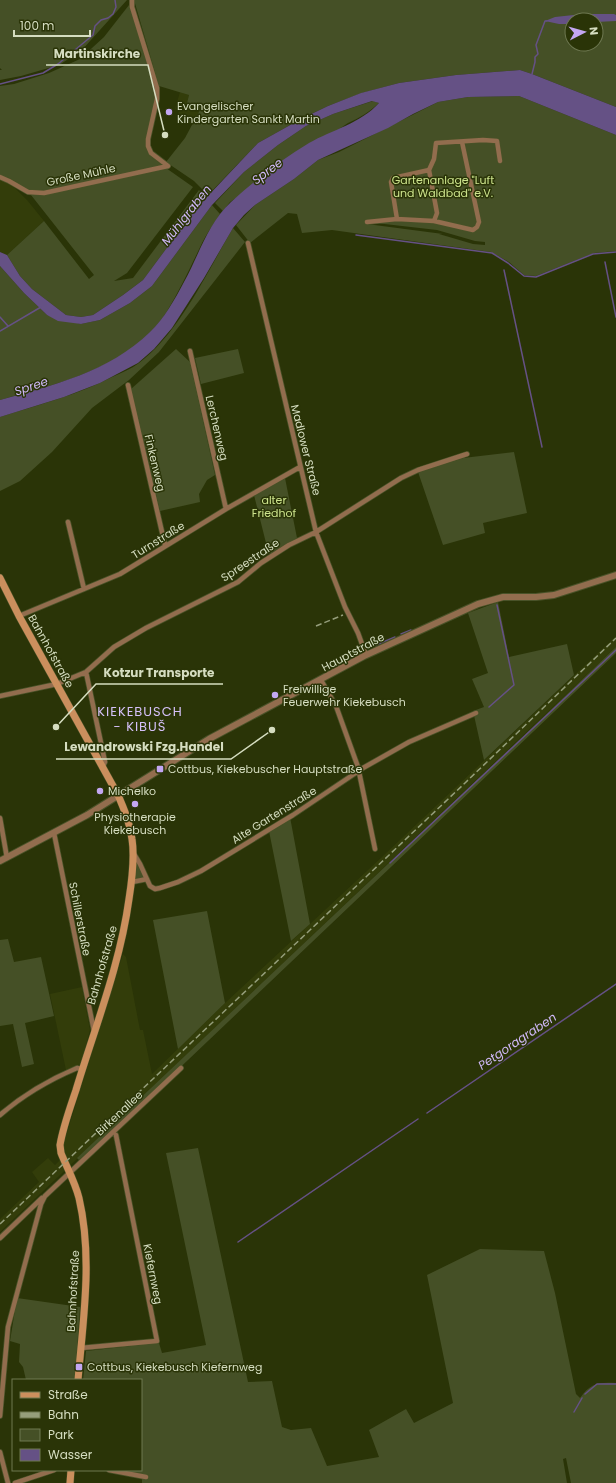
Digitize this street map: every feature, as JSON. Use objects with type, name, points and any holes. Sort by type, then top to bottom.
[{"type":"main road","name":"Bahnhofstraße","points":[[0,578],[19,616],[118,795],[130,827],[134,853],[132,882],[120,949],[82,1069],[60,1145],[61,1153],[78,1196],[85,1232],[86,1269],[78,1379]]},
{"type":"main road","points":[[70,1483],[71,1471]]},
{"type":"street","name":"Große Mühle","points":[[0,177],[28,192],[44,192],[168,166],[151,153],[148,146],[148,139],[157,99],[157,88],[132,7],[132,0]]},
{"type":"street","points":[[434,221],[437,213],[429,170],[434,159],[436,143],[483,140],[497,141],[500,161]]},
{"type":"street","points":[[367,222],[397,219],[434,221],[473,230],[477,227],[479,222],[462,142]]},
{"type":"street","points":[[397,219],[391,182],[393,178],[429,170]]},
{"type":"street","name":"Madlower Straße","points":[[248,243],[316,532],[345,607],[354,623],[366,655]]},
{"type":"street","name":"Lerchenweg","points":[[190,351],[226,509]]},
{"type":"street","name":"Finkenweg","points":[[128,385],[165,545]]},
{"type":"street","name":"Spreestraße","points":[[0,696],[57,684],[86,672],[114,647],[146,628],[238,582],[261,563],[289,545],[316,532],[401,478],[418,470],[467,454]]},
{"type":"street","name":"Turnstraße","points":[[19,616],[120,574],[165,545],[300,467]]},
{"type":"street","points":[[68,522],[84,589]]},
{"type":"street","name":"Hauptstraße","points":[[54,833],[87,815],[209,739],[366,655],[478,604],[503,597],[536,597],[554,595],[616,575]]},
{"type":"street","points":[[86,672],[106,762],[102,768]]},
{"type":"street","points":[[321,680],[336,706],[358,767],[375,849]]},
{"type":"street","name":"Alte Gartenstraße","points":[[148,879],[150,886],[155,889],[178,882],[198,873],[409,742],[476,713]]},
{"type":"street","points":[[0,818],[7,858]]},
{"type":"street","points":[[0,861],[54,833]]},
{"type":"street","name":"Schillerstraße","points":[[54,833],[94,1031]]},
{"type":"street","points":[[132,882],[148,879],[134,853]]},
{"type":"street","points":[[0,1115],[10,1106],[63,1074],[77,1068],[82,1069]]},
{"type":"street","name":"Birkenallee","points":[[0,1238],[181,1068]]},
{"type":"street","name":"Kiefernweg","points":[[81,1348],[157,1341],[116,1135]]},
{"type":"street","points":[[0,1416],[8,1327],[45,1196]]},
{"type":"street","points":[[0,1452],[8,1483]]},
{"type":"street","points":[[15,1483],[51,1471]]},
{"type":"street","points":[[115,1471],[146,1476]]},
{"type":"shaded area","points":[[180,92],[189,95],[187,103],[201,108],[193,124],[177,120],[179,111],[175,109]]},
{"type":"shaded area","points":[[0,180],[5,181],[15,188],[44,221],[7,255],[0,252]]},
{"type":"shaded area","points":[[616,636],[616,647],[0,1232],[0,1219],[39,1182],[32,1172],[48,1158],[55,1165],[65,1155],[63,1145],[123,954],[126,957],[140,1030],[143,1030],[152,1074],[225,1003]]},
{"type":"shaded area","points":[[82,987],[90,1030],[81,1064],[66,1070],[50,994]]},
{"type":"green space","points":[[0,0],[127,0],[81,51],[59,65],[21,76],[0,80],[0,70],[2,70],[0,68]]},
{"type":"green space","points":[[134,0],[616,0],[616,107],[520,70],[456,75],[399,83],[362,93],[328,106],[258,143],[208,195],[194,181],[166,162],[185,138],[201,108],[187,103],[189,95],[159,86]]},
{"type":"green space","points":[[129,5],[155,87],[156,98],[145,142],[151,155],[162,165],[43,191],[28,190],[9,178],[0,175],[0,86],[14,84],[49,73],[80,59],[104,37]]},
{"type":"green space","name":"Gartenanlage \"Luft und Waldbad\" e.V.","points":[[519,96],[616,135],[616,251],[594,253],[536,276],[524,275],[509,262],[491,252],[332,230],[302,233],[297,214],[288,213],[250,243],[236,225],[255,205],[294,179],[318,160],[339,152],[438,102],[468,97]],"holes":[[[367,222],[437,230],[475,241],[485,242],[485,245],[473,244],[439,234],[443,234],[367,224]]]},
{"type":"green space","points":[[373,101],[379,103],[230,202],[223,211],[215,203],[244,172],[278,145],[306,126],[333,114]]},
{"type":"green space","points":[[166,168],[193,187],[127,273],[114,281],[133,278],[199,190],[206,198],[189,218],[143,280],[123,295],[93,315],[81,317],[66,315],[32,289],[20,276],[7,255],[44,221],[89,279],[94,275],[31,195],[44,194]]},
{"type":"green space","points":[[212,205],[220,214],[204,239],[166,313],[151,332],[133,347],[92,371],[69,380],[0,400],[0,266],[24,293],[47,315],[81,324],[100,320],[130,303],[152,286]]},
{"type":"green space","points":[[233,228],[245,242],[159,352],[129,380],[92,408],[52,452],[20,481],[0,491],[0,417],[85,389],[126,371],[139,363],[154,350],[180,318],[203,282]]},
{"type":"green space","points":[[176,349],[190,362],[215,475],[207,480],[199,494],[200,502],[160,511],[131,389]]},
{"type":"green space","points":[[238,349],[244,373],[201,384],[195,358]]},
{"type":"green space","points":[[514,452],[527,513],[483,523],[485,533],[443,545],[418,472],[463,458]]},
{"type":"green space","name":"alter Friedhof","points":[[285,478],[297,538],[269,555],[254,495]]},
{"type":"green space","points":[[498,602],[509,657],[567,644],[574,675],[484,760],[473,711],[484,707],[472,679],[488,673],[468,613]]},
{"type":"green space","points":[[616,647],[616,653],[147,1099],[79,1160],[77,1158],[537,723]]},
{"type":"green space","points":[[290,817],[310,924],[291,941],[269,831]]},
{"type":"green space","points":[[136,861],[145,878],[135,879]]},
{"type":"green space","points":[[207,911],[225,1003],[178,1049],[153,920]]},
{"type":"green space","points":[[8,939],[14,962],[41,957],[54,1016],[25,1023],[34,1064],[22,1067],[13,1024],[0,1026],[0,940]]},
{"type":"green space","points":[[198,1148],[248,1382],[272,1381],[282,1427],[291,1430],[311,1428],[327,1466],[379,1457],[369,1430],[406,1409],[414,1423],[453,1403],[427,1275],[480,1249],[544,1251],[555,1293],[576,1394],[580,1398],[591,1386],[595,1384],[616,1383],[616,1483],[571,1483],[566,1458],[563,1459],[567,1483],[142,1483],[142,1477],[114,1471],[142,1471],[142,1379],[83,1379],[86,1351],[159,1343],[162,1353],[206,1345],[166,1153]]},
{"type":"green space","points":[[17,1298],[80,1307],[75,1379],[26,1379],[23,1367],[19,1362],[20,1344],[10,1341]]},
{"type":"water","points":[[604,14],[616,15],[616,21],[604,22]]},
{"type":"water","points":[[564,16],[564,24],[545,21],[555,17]]},
{"type":"water","points":[[520,70],[616,107],[616,135],[519,96],[468,97],[438,102],[388,128],[318,160],[294,179],[255,205],[233,228],[204,278],[172,328],[154,349],[138,363],[100,383],[64,397],[0,417],[0,400],[40,389],[80,375],[117,357],[134,346],[155,327],[165,315],[184,282],[210,229],[223,210],[231,202],[288,156],[318,138],[346,126],[364,116],[379,103],[372,101],[333,114],[306,126],[278,145],[244,172],[212,205],[152,286],[130,303],[100,320],[81,324],[58,321],[47,315],[24,293],[0,266],[0,252],[7,255],[20,276],[32,289],[66,315],[81,317],[93,315],[143,280],[189,218],[258,143],[301,119],[361,93],[399,83],[456,75]]},
{"type":"waterway","points":[[0,84],[43,73],[58,64],[93,35],[95,26],[101,20],[108,18],[113,14],[116,7],[115,0]]},
{"type":"waterway","points":[[532,74],[535,57],[538,54],[536,45],[545,21],[547,21]]},
{"type":"waterway","points":[[356,235],[492,253],[508,263],[524,276],[536,277],[593,254],[616,252]]},
{"type":"waterway","points":[[605,262],[616,317]]},
{"type":"waterway","points":[[504,270],[542,447]]},
{"type":"waterway","points":[[0,331],[41,307]]},
{"type":"waterway","points":[[0,317],[8,326]]},
{"type":"waterway","points":[[489,707],[514,685],[497,605]]},
{"type":"waterway","points":[[401,634],[411,630]]},
{"type":"waterway","points":[[376,645],[395,637]]},
{"type":"waterway","points":[[390,863],[616,650]]},
{"type":"waterway","points":[[335,668],[352,659]]},
{"type":"waterway","name":"Petgoragraben","points":[[427,1113],[616,984]]},
{"type":"waterway","name":"Petgoragraben","points":[[238,1242],[418,1119]]},
{"type":"waterway","points":[[585,1394],[597,1384],[616,1384]]},
{"type":"waterway","points":[[574,1412],[582,1398]]},
{"type":"railway","points":[[316,626],[343,615]]},
{"type":"railway","points":[[0,1224],[616,638]]},
{"type":"place","name":"Evangelischer Kindergarten Sankt Martin","points":[[169,112]]},
{"type":"place","name":"Martinskirche","points":[[165,135]]},
{"type":"place","name":"Freiwillige Feuerwehr Kiekebusch","points":[[275,695]]},
{"type":"place","name":"Kotzur Transporte","points":[[56,727]]},
{"type":"place","name":"Lewandrowski Fzg.Handel","points":[[272,730]]},
{"type":"place","name":"Cottbus, Kiekebuscher Hauptstraße","points":[[160,769]]},
{"type":"place","name":"Michelko","points":[[100,791]]},
{"type":"place","name":"Physiotherapie Kiekebusch","points":[[135,804]]},
{"type":"place","name":"Cottbus, Kiekebusch Kiefernweg","points":[[79,1367]]},
{"type":"district","name":"KIEKEBUSCH - KIBUŠ","points":[[140,718]]},
{"type":"water label","name":"Spree","points":[[267,171]]},
{"type":"water label","name":"Mühlgraben","points":[[186,215]]},
{"type":"water label","name":"Spree","points":[[31,386]]}]
